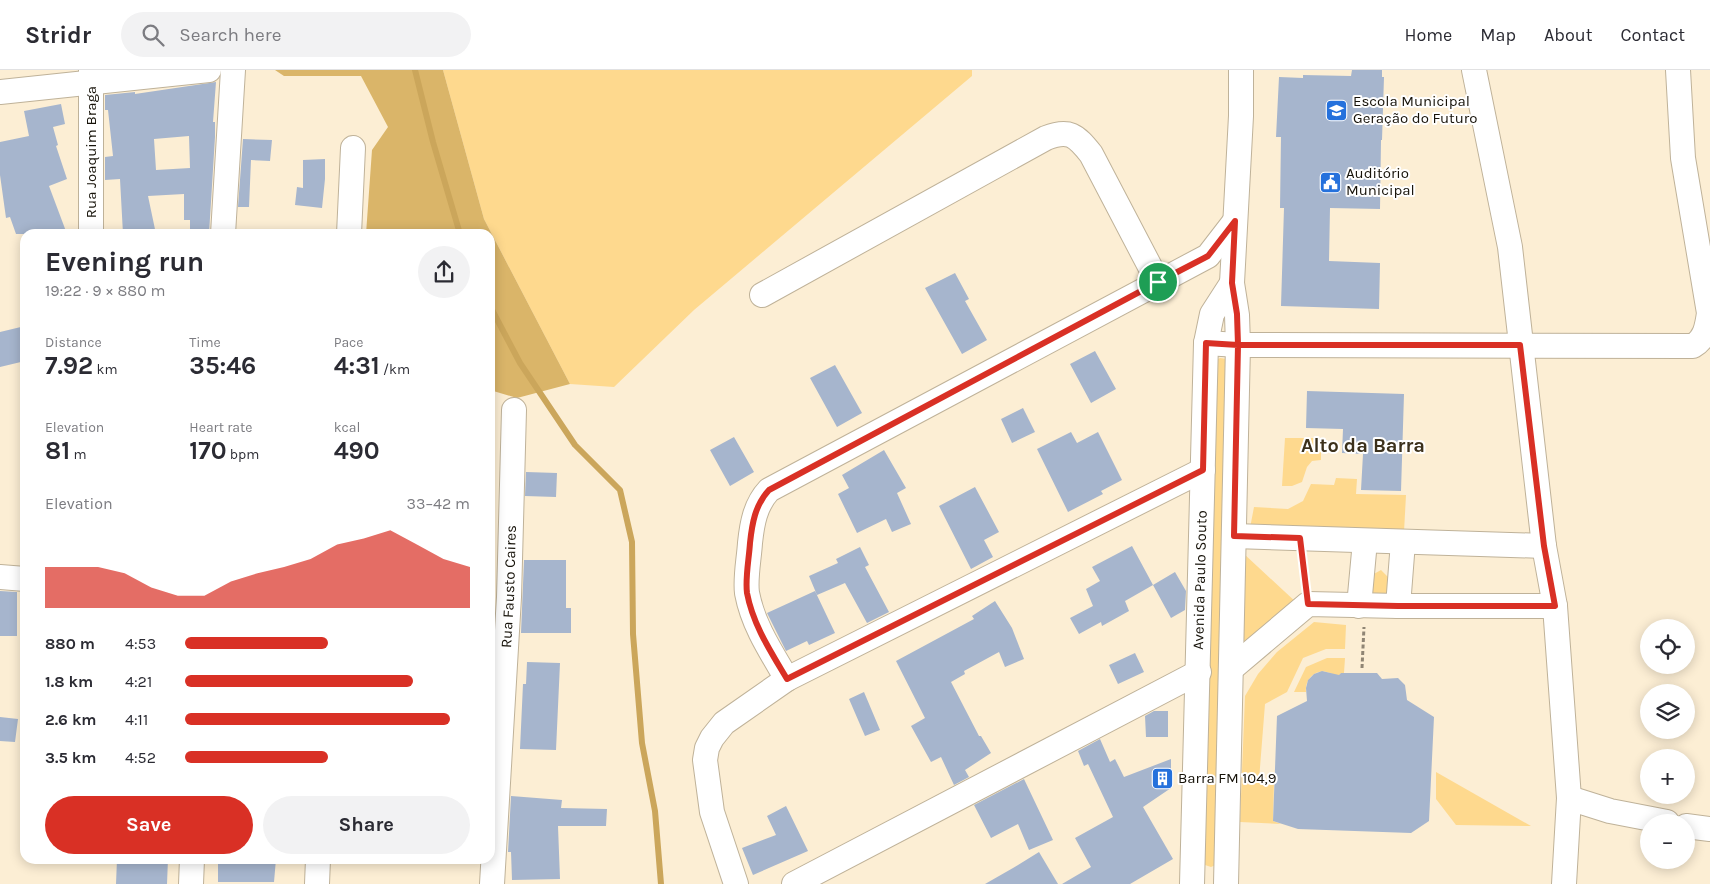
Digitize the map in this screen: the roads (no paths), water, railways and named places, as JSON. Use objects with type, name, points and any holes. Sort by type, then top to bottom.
[{"type":"street","points":[[0,92],[91,76],[209,70]]},
{"type":"street","points":[[223,229],[233,70]]},
{"type":"street","points":[[1188,882],[1226,879],[1238,345],[1237,314],[1232,283],[1241,116],[1241,70]]},
{"type":"street","points":[[1474,70],[1510,247],[1544,546],[1555,606],[1569,798],[1564,884]]},
{"type":"street","points":[[1206,343],[1238,345],[1687,347],[1699,343],[1707,324],[1708,304],[1683,158],[1678,70]]},
{"type":"street","name":"Rua Joaquim Braga","points":[[91,76],[91,229]]},
{"type":"street","points":[[762,295],[1046,138],[1064,133],[1072,134],[1080,140],[1091,154],[1158,282]]},
{"type":"street","points":[[349,229],[353,148]]},
{"type":"street","points":[[787,679],[765,642],[753,613],[747,591],[754,516],[762,497],[769,490],[1208,256],[1235,221]]},
{"type":"street","name":"Avenida Paulo Souto","points":[[1188,882],[1199,672],[1206,343],[1212,314],[1232,283]]},
{"type":"street","name":"Rua Fausto Caires","points":[[495,761],[499,596],[514,410]]},
{"type":"street","points":[[736,884],[712,812],[705,760],[707,748],[712,738],[724,723],[787,679],[1203,470]]},
{"type":"street","points":[[1234,536],[1544,546]]},
{"type":"street","points":[[1362,606],[1365,541]]},
{"type":"street","points":[[1398,606],[1403,542]]},
{"type":"street","points":[[0,577],[20,579]]},
{"type":"street","points":[[1231,669],[1308,604],[1362,606],[1555,606]]},
{"type":"street","points":[[794,884],[1199,672]]},
{"type":"street","points":[[1569,798],[1610,811],[1640,817]]},
{"type":"street","points":[[1695,828],[1710,830]]},
{"type":"street","points":[[191,884],[192,864]]},
{"type":"street","points":[[317,884],[318,864]]},
{"type":"street","name":"Rua Fausto Caires","points":[[492,864],[492,884]]},
{"type":"waterway","points":[[415,70],[433,142],[459,229]]},
{"type":"waterway","points":[[495,316],[520,363],[575,445],[620,490],[632,542],[633,634],[642,743],[655,811],[661,884]]},
{"type":"place","name":"Escola Municipal Geração do Futuro","points":[[1337,110]]},
{"type":"place","name":"Auditório Municipal","points":[[1330,182]]},
{"type":"place","name":"Barra FM 104,9","points":[[1162,778]]},
{"type":"district","name":"Alto da Barra","points":[[1363,445]]}]
